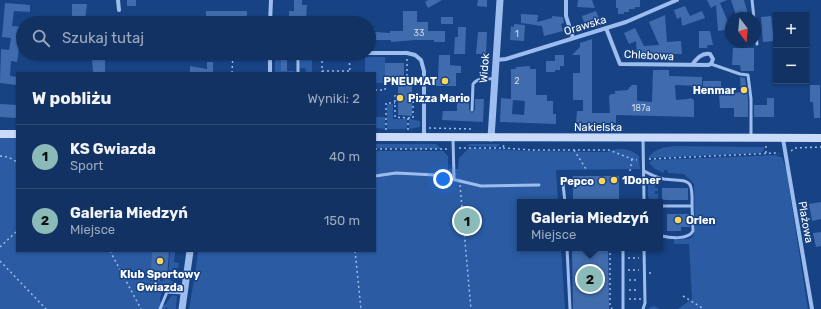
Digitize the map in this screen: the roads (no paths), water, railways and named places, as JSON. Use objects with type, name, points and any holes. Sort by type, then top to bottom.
[{"type":"main road","points":[[0,134],[16,134]]},
{"type":"main road","name":"Nakielska","points":[[376,137],[821,138]]},
{"type":"street","points":[[118,0],[119,10]]},
{"type":"street","points":[[270,16],[271,0]]},
{"type":"street","name":"Widok","points":[[491,138],[500,0]]},
{"type":"street","points":[[566,0],[566,16],[573,38]]},
{"type":"street","name":"Orawska","points":[[495,60],[506,59],[606,28],[639,17],[678,0]]},
{"type":"street","name":"Chlebowa","points":[[606,28],[620,64],[702,66],[711,64]]},
{"type":"street","points":[[376,53],[408,54],[419,58],[423,64],[424,138]]},
{"type":"street","points":[[692,65],[700,56],[707,53],[710,54],[713,59],[711,64]]},
{"type":"street","points":[[270,60],[270,72]]},
{"type":"street","name":"Plażowa","points":[[783,139],[812,309]]},
{"type":"street","points":[[182,309],[190,252]]},
{"type":"lane","points":[[752,0],[753,12]]},
{"type":"lane","points":[[298,60],[298,72]]},
{"type":"lane","points":[[711,64],[740,74],[748,75],[751,99],[751,139]]},
{"type":"lane","points":[[472,110],[474,82],[481,78],[494,79]]},
{"type":"lane","points":[[453,138],[454,179]]},
{"type":"lane","points":[[643,138],[644,199]]},
{"type":"lane","points":[[644,171],[662,179],[677,179],[685,181],[690,183],[693,188],[693,232],[686,237],[663,236]]},
{"type":"lane","points":[[376,176],[396,173],[436,175],[481,186],[539,185]]},
{"type":"lane","points":[[563,184],[564,199]]},
{"type":"lane","points":[[663,206],[692,206]]},
{"type":"lane","points":[[567,251],[570,309]]},
{"type":"lane","points":[[623,251],[623,309]]},
{"type":"lane","points":[[643,309],[645,299],[644,251]]},
{"type":"lane","points":[[160,309],[167,292],[184,293]]},
{"type":"place","name":"PNEUMAT","points":[[445,81]]},
{"type":"place","name":"Henmar","points":[[744,90]]},
{"type":"place","name":"Pizza Mario","points":[[400,98]]},
{"type":"place","name":"1Doner","points":[[614,180]]},
{"type":"place","name":"Pepco","points":[[602,181]]},
{"type":"place","name":"Orlen","points":[[678,220]]},
{"type":"place","name":"KS Gwiazda","points":[[467,221]]},
{"type":"place","name":"Klub Sportowy Gwiazda","points":[[160,261]]},
{"type":"place","name":"Galeria Miedzyń","points":[[590,279]]}]
